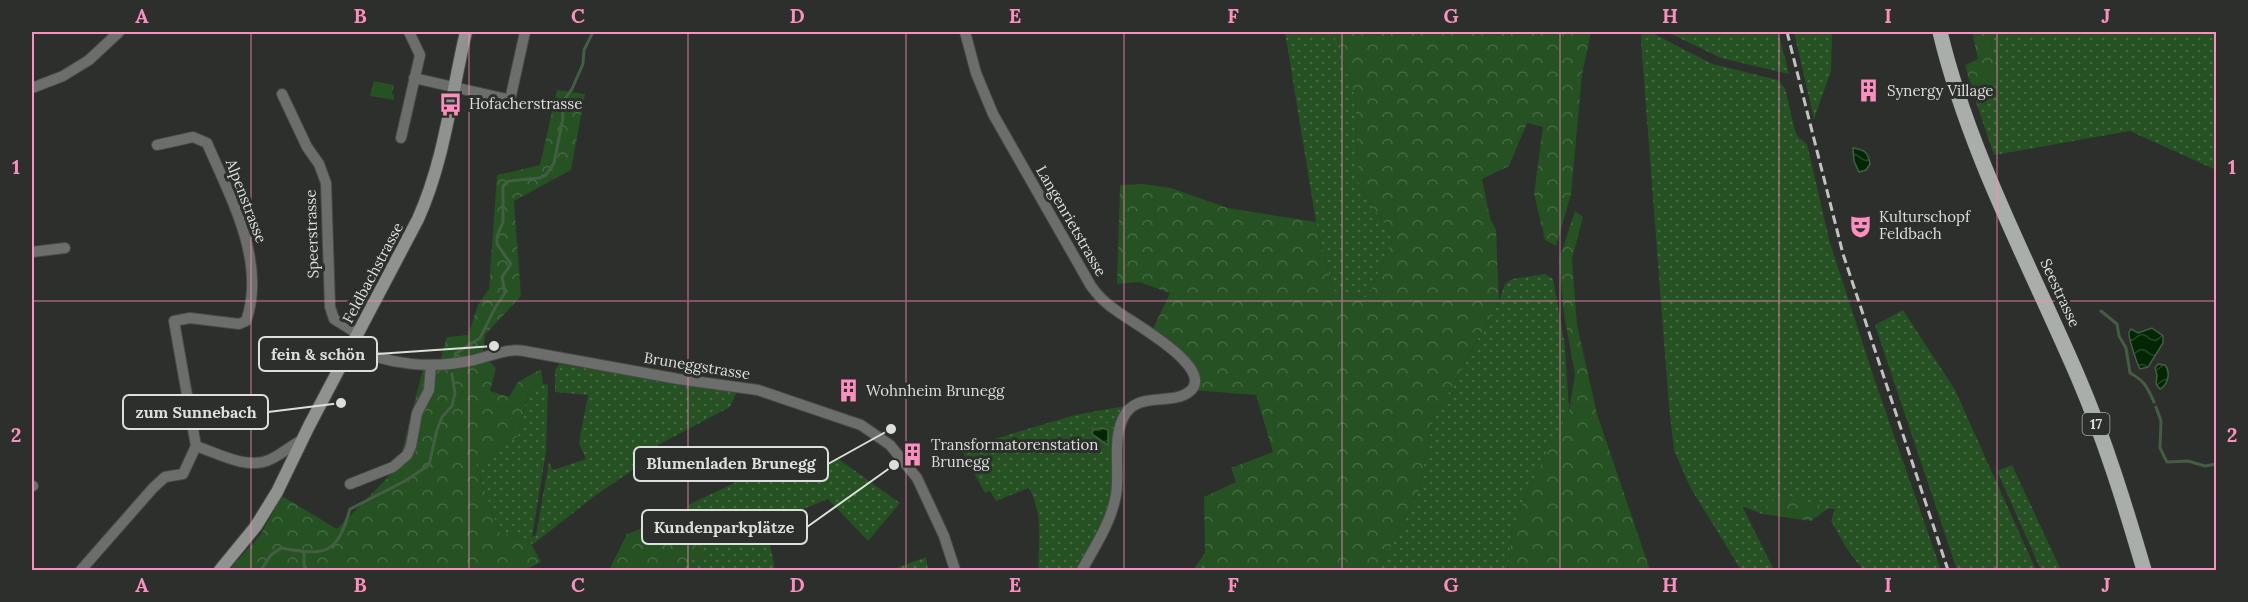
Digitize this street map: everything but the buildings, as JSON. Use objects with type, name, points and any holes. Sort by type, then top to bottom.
[{"type":"main road","name":"Feldbachstrasse","points":[[220,570],[265,512],[286,476],[302,440],[428,198],[442,152],[466,32]]},
{"type":"main road","name":"Seestrasse","points":[[1940,32],[1980,160],[2079,380],[2118,485],[2144,570]]},
{"type":"street","points":[[32,88],[63,76],[89,60],[119,32]]},
{"type":"street","points":[[401,138],[420,55],[409,32]]},
{"type":"street","points":[[414,78],[510,100],[525,32]]},
{"type":"street","name":"Langenrietstrasse","points":[[965,32],[976,74],[993,114],[1087,279],[1109,306],[1160,339],[1180,357],[1194,381],[1192,390],[1185,395],[1146,401],[1134,405],[1125,414],[1119,431],[1116,489],[1111,516],[1082,570]]},
{"type":"street","name":"Speerstrasse","points":[[282,93],[307,147],[319,164],[326,183],[330,307],[334,319],[358,334]]},
{"type":"street","name":"Alpenstrasse","points":[[157,145],[193,137],[207,143],[251,258],[252,306],[246,321],[239,324],[190,318],[174,321],[196,446]]},
{"type":"street","points":[[32,252],[65,248]]},
{"type":"street","name":"Bruneggstrasse","points":[[351,346],[388,359],[430,365],[458,363],[519,350],[678,379],[758,390],[847,419],[883,440],[909,466],[921,484],[944,536],[955,570]]},
{"type":"street","points":[[350,484],[393,467],[407,455],[411,446],[417,413],[429,390],[430,365]]},
{"type":"street","points":[[81,570],[153,488],[165,477],[183,474],[196,446],[239,461],[255,463],[270,459],[302,440]]},
{"type":"green space","points":[[1285,32],[1333,32],[1355,96],[1359,186],[1393,237],[1368,298],[1333,291],[1316,222]]},
{"type":"green space","points":[[1333,32],[1591,32],[1582,75],[1571,194],[1556,246],[1545,240],[1534,194],[1543,127],[1527,123],[1509,166],[1482,179],[1490,218],[1496,230],[1499,301],[1433,421],[1419,490],[1379,570],[1209,570],[1205,553],[1204,497],[1236,482],[1231,468],[1273,452],[1256,395],[1192,390],[1192,374],[1151,333],[1170,293],[1139,282],[1117,284],[1120,185],[1143,184],[1171,188],[1228,208],[1316,222],[1333,291],[1368,298],[1393,237],[1359,186],[1355,96]]},
{"type":"green space","points":[[1651,32],[1713,64],[1778,80],[1785,88],[1795,131],[1798,137],[1807,144],[1830,243],[1941,570],[1863,570],[1847,549],[1831,521],[1835,509],[1767,504],[1762,514],[1742,506],[1774,570],[1741,570],[1690,487],[1674,450],[1669,407],[1641,41],[1641,33]]},
{"type":"green space","points":[[1667,32],[1778,32],[1789,74],[1721,58]]},
{"type":"green space","points":[[1794,32],[1832,32],[1831,71],[1814,119]]},
{"type":"green space","points":[[1972,32],[1989,32],[1998,81],[1971,87],[1965,65],[1978,59]]},
{"type":"green space","points":[[1989,32],[2216,32],[2216,170],[2130,131],[1994,155],[1971,87],[1998,81]]},
{"type":"green space","points":[[374,81],[394,85],[392,94],[394,100],[370,96]]},
{"type":"green space","points":[[557,90],[585,94],[571,170],[514,201],[521,296],[485,335],[483,353],[440,361],[447,337],[468,335],[478,305],[489,289],[497,175],[540,165]]},
{"type":"green space","points":[[1575,211],[1583,217],[1572,259],[1577,325],[1597,414],[1650,570],[1508,570],[1512,530],[1529,487],[1569,412],[1575,374],[1564,314],[1559,260]]},
{"type":"green space","points":[[1545,274],[1553,279],[1565,346],[1569,412],[1529,487],[1512,530],[1508,570],[1379,570],[1419,490],[1433,421],[1499,301],[1505,284],[1512,279]]},
{"type":"green space","points":[[1903,310],[1955,390],[2036,570],[1957,570],[1875,325]]},
{"type":"green space","points":[[485,357],[496,368],[490,391],[509,397],[518,382],[541,369],[543,384],[529,389],[518,436],[476,465],[499,532],[529,540],[541,562],[525,570],[229,570],[261,534],[282,496],[337,529],[398,467],[424,365]]},
{"type":"green space","points":[[559,364],[736,393],[730,407],[658,445],[658,453],[596,495],[532,545],[529,540],[499,532],[476,465],[518,436],[529,389],[543,384],[548,385],[546,452],[532,537],[536,535],[549,462],[553,470],[586,459],[579,443],[588,395],[555,392],[555,370]]},
{"type":"green space","points":[[1125,406],[1116,489],[1082,570],[1038,570],[1038,518],[1029,488],[996,501],[990,491],[985,493],[961,449],[1075,415]],"holes":[[[1113,423],[1104,448],[1086,431],[1087,429]]]},
{"type":"green space","points":[[1111,422],[1115,425],[1110,449],[1106,449],[1086,431]],"holes":[[[1102,428],[1108,430],[1109,441],[1100,440],[1092,434],[1094,430]]]},
{"type":"green space","points":[[837,458],[900,503],[868,541],[828,499],[766,524],[775,570],[676,570],[703,554],[688,505],[749,476],[822,470]]},
{"type":"green space","points":[[2012,465],[2061,570],[2041,570],[1997,471]]},
{"type":"green space","points":[[1785,494],[1829,508],[1811,521],[1762,514],[1767,504]]},
{"type":"green space","points":[[690,510],[703,554],[676,570],[609,570],[627,534]]},
{"type":"green space","points":[[1205,553],[1209,570],[1193,570]]},
{"type":"green space","points":[[926,557],[928,570],[891,570]]},
{"type":"water","points":[[1853,148],[1867,154],[1870,164],[1866,170],[1859,172],[1854,161]]},
{"type":"water","points":[[2152,328],[2163,336],[2163,343],[2148,367],[2140,369],[2129,332],[2131,329],[2138,333]]},
{"type":"water","points":[[2158,364],[2165,365],[2168,375],[2165,385],[2160,389],[2156,384],[2155,368]]},
{"type":"water","points":[[1102,428],[1108,430],[1108,445],[1092,434],[1093,430]]},
{"type":"waterway","points":[[455,354],[480,338],[505,293],[502,277],[511,264],[497,244],[497,236],[503,222],[503,186],[509,181],[539,178],[546,175],[554,163],[563,118],[562,103],[572,89],[583,64],[584,50],[593,32]]},
{"type":"waterway","points":[[2101,311],[2117,324],[2119,336],[2126,348],[2130,373],[2145,385],[2154,402]]},
{"type":"waterway","points":[[261,570],[271,555],[281,548],[309,552],[328,549],[340,536],[350,509],[405,481],[429,465],[442,417],[452,406],[455,393],[452,374]]},
{"type":"waterway","points":[[2156,407],[2161,421],[2160,448],[2167,462],[2188,461],[2205,466],[2216,464]]},
{"type":"waterway","points":[[304,552],[304,566],[308,570]]},
{"type":"railway","points":[[1787,32],[1843,254],[1948,570]]},
{"type":"place","name":"Synergy Village","points":[[1869,91]]},
{"type":"place","name":"Hofacherstrasse","points":[[451,104]]},
{"type":"place","name":"Kulturschopf Feldbach","points":[[1861,226]]},
{"type":"place","name":"fein & schön","points":[[494,346]]},
{"type":"place","name":"Wohnheim Brunegg","points":[[848,391]]},
{"type":"place","name":"zum Sunnebach","points":[[341,403]]},
{"type":"place","name":"Blumenladen Brunegg","points":[[891,429]]},
{"type":"place","name":"Transformatorenstation Brunegg","points":[[913,454]]},
{"type":"place","name":"Kundenparkplätze","points":[[894,465]]}]
